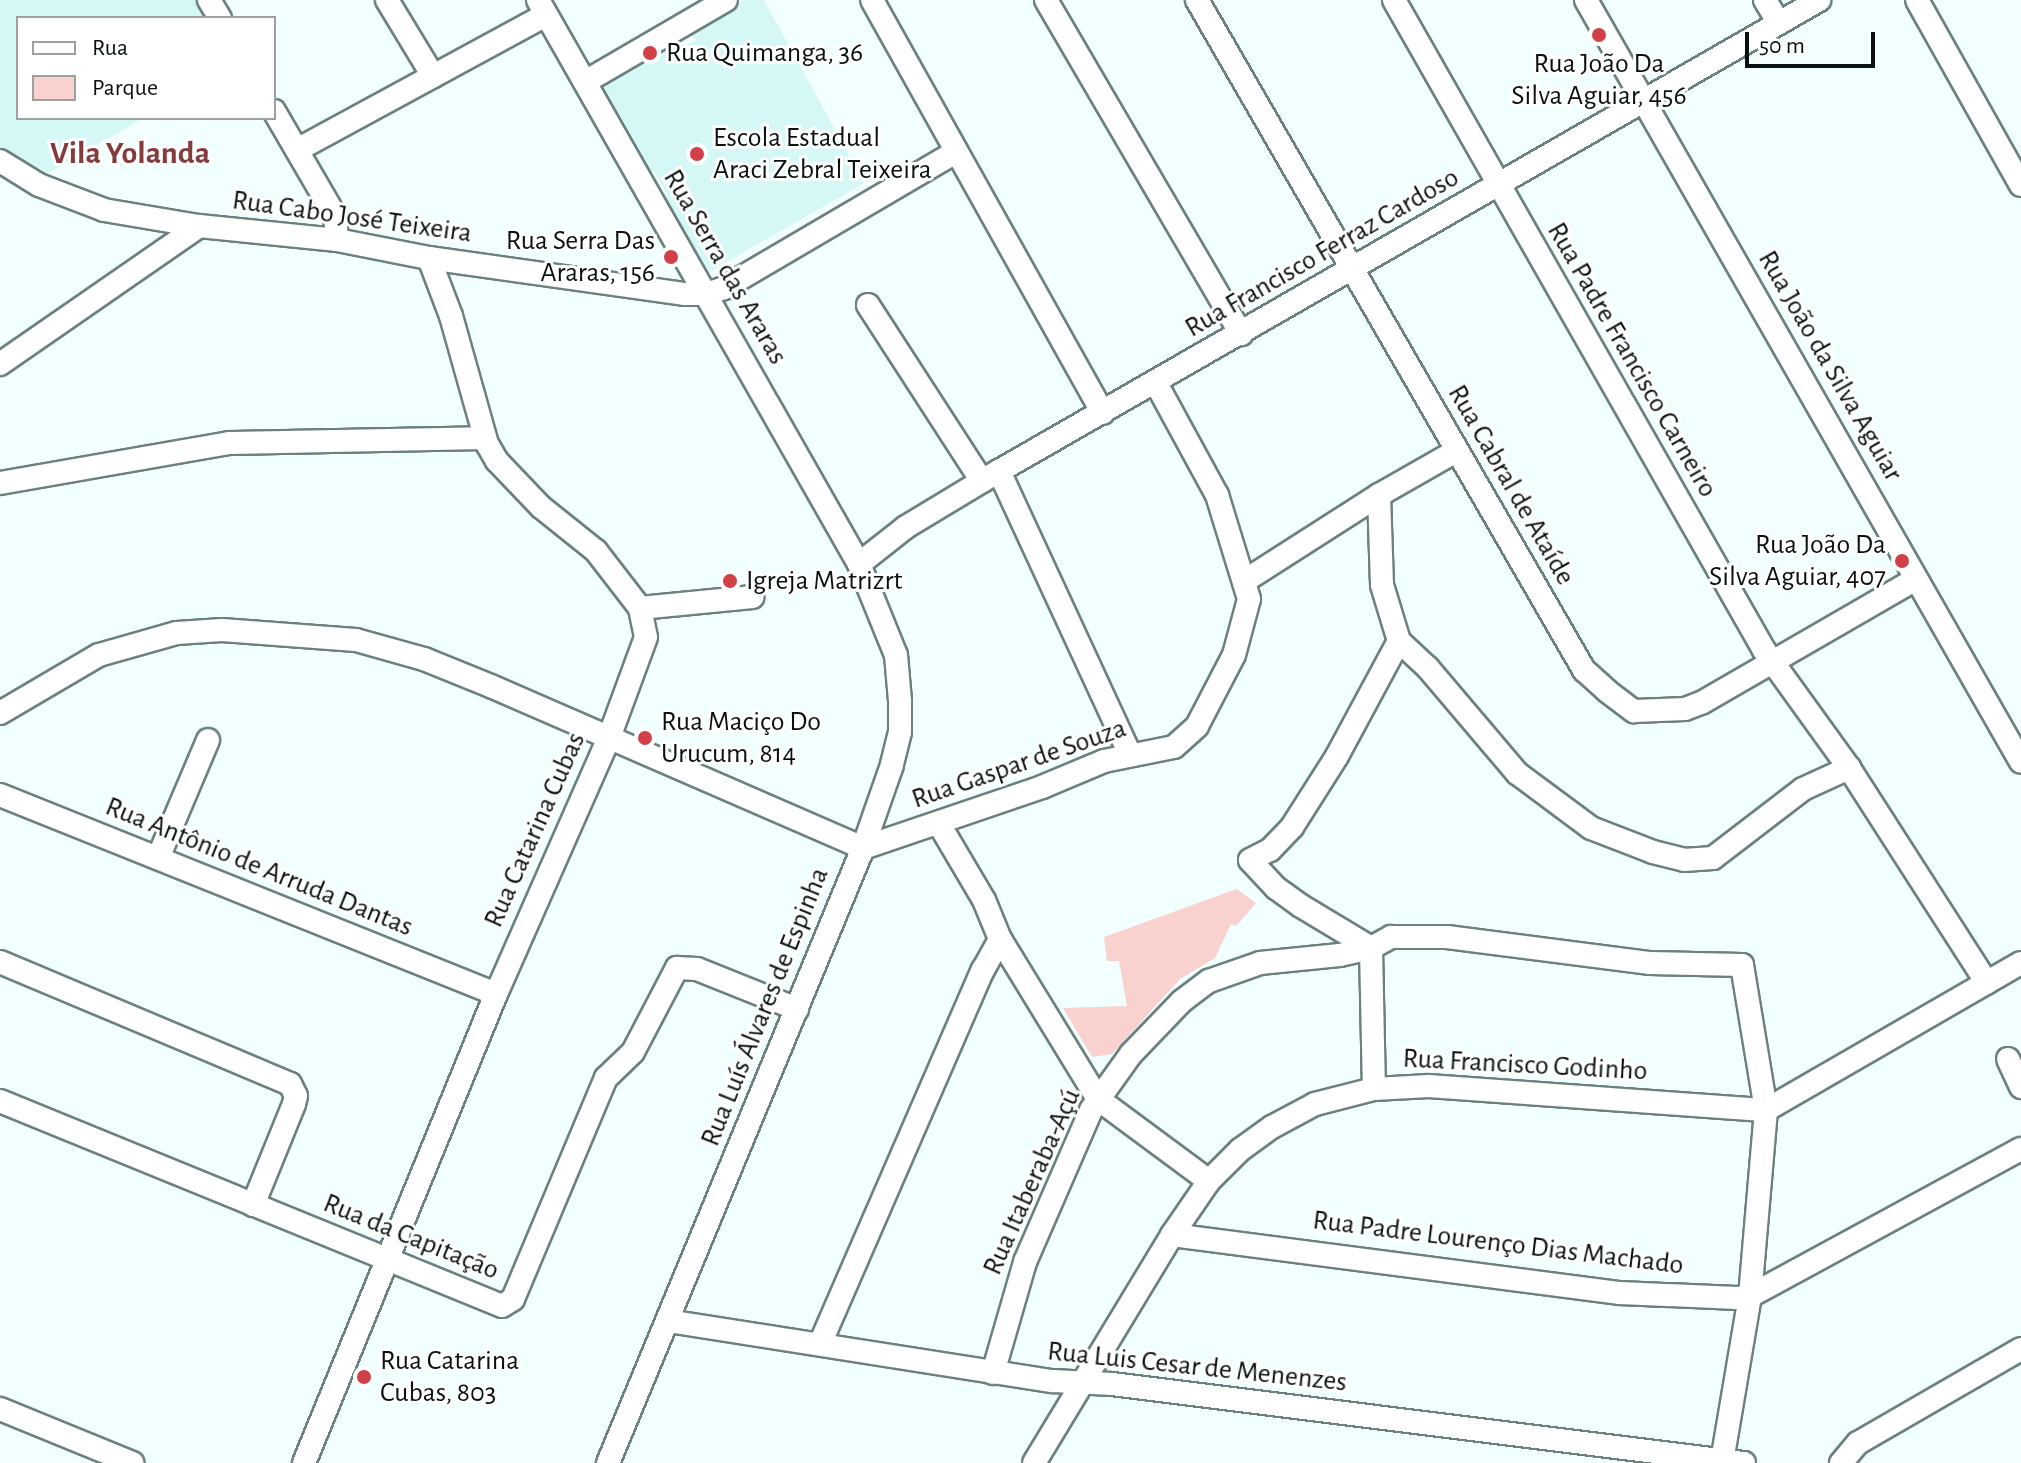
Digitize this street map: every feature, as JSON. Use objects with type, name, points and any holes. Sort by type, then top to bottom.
[{"type":"street","points":[[387,0],[433,76]]},
{"type":"street","points":[[872,0],[1103,413]]},
{"type":"street","points":[[1046,0],[1241,334]]},
{"type":"street","name":"Rua Cabral de Ataíde","points":[[1197,0],[1584,670],[1634,711],[1685,709],[1916,579]]},
{"type":"street","name":"Rua Padre Francisco Carneiro","points":[[1394,0],[1773,662],[1849,768],[1987,983]]},
{"type":"street","name":"Rua João da Silva Aguiar","points":[[1586,0],[2021,762]]},
{"type":"street","points":[[1765,0],[1779,23]]},
{"type":"street","name":"Rua Francisco Ferraz Cardoso","points":[[859,564],[906,527],[990,476],[1819,0]]},
{"type":"street","points":[[1917,0],[2021,185]]},
{"type":"street","points":[[585,82],[712,3]]},
{"type":"street","points":[[297,150],[433,76],[542,7]]},
{"type":"street","name":"Rua Serra das Araras","points":[[542,7],[859,564]]},
{"type":"street","points":[[276,114],[335,216],[337,240]]},
{"type":"street","points":[[706,294],[724,288],[956,152]]},
{"type":"street","name":"Rua Cabo José Teixeira","points":[[0,161],[39,185],[104,210],[199,226],[337,240],[429,258],[679,294],[706,294]]},
{"type":"street","points":[[0,364],[199,226]]},
{"type":"street","points":[[429,258],[447,303],[485,438],[497,461],[541,507],[596,551],[640,608],[752,597]]},
{"type":"street","points":[[868,305],[990,476],[1130,754]]},
{"type":"street","name":"Rua Gaspar de Souza","points":[[863,848],[939,824],[1130,754],[1174,747],[1197,726],[1228,669],[1244,627],[1249,599],[1246,580],[1217,495],[1156,383]]},
{"type":"street","points":[[0,483],[229,443],[485,438]]},
{"type":"street","points":[[1246,580],[1379,495],[1456,451]]},
{"type":"street","points":[[1379,495],[1382,585],[1399,641],[1428,668],[1517,773],[1591,828],[1653,852],[1684,860],[1713,858],[1803,789],[1849,768]]},
{"type":"street","name":"Rua Luís Álvares de Espinha","points":[[608,1463],[863,848],[892,765],[900,732],[896,655],[859,564]]},
{"type":"street","name":"Rua Catarina Cubas","points":[[304,1463],[496,994],[610,735],[644,648],[646,625],[640,608]]},
{"type":"street","points":[[0,713],[99,655],[177,633],[222,630],[356,640],[424,659],[610,735],[863,848]]},
{"type":"street","points":[[1374,1089],[1371,948],[1276,888],[1250,860],[1270,850],[1292,827],[1337,756],[1399,641]]},
{"type":"street","points":[[158,858],[208,740]]},
{"type":"street","name":"Rua Antônio de Arruda Dantas","points":[[0,795],[496,994]]},
{"type":"street","points":[[939,824],[984,900],[1000,939],[1098,1099],[1209,1181]]},
{"type":"street","name":"Rua Itaberaba-Açú","points":[[993,1373],[1025,1262],[1064,1168],[1098,1099],[1131,1054],[1182,1001],[1209,981],[1260,963],[1340,955],[1371,948],[1391,937],[1447,937],[1650,963],[1742,965],[1766,1110]]},
{"type":"street","points":[[820,1344],[983,970],[1000,939]]},
{"type":"street","points":[[0,962],[290,1084],[296,1096],[294,1104],[253,1205]]},
{"type":"street","points":[[1733,1462],[1766,1110],[2021,963]]},
{"type":"street","name":"Rua da Capitação","points":[[0,1101],[495,1304],[506,1305],[513,1299],[606,1078],[630,1058],[677,968],[697,969],[797,1009]]},
{"type":"street","points":[[2008,1059],[2021,1087]]},
{"type":"street","name":"Rua Francisco Godinho","points":[[1034,1463],[1172,1235],[1209,1181],[1240,1150],[1272,1127],[1315,1104],[1374,1089],[1429,1086],[1766,1110]]},
{"type":"street","name":"Rua Padre Lourenço Dias Machado","points":[[1172,1235],[1620,1293],[1737,1298],[1750,1296],[2021,1149]]},
{"type":"street","name":"Rua Luis Cesar de Menenzes","points":[[668,1321],[993,1373],[1112,1384],[1733,1462]]},
{"type":"street","points":[[1841,1463],[1858,1443],[2021,1349]]},
{"type":"street","points":[[0,1409],[132,1463]]},
{"type":"shaded area","points":[[0,0],[204,0],[213,16],[16,16],[16,120],[140,120],[49,173],[0,148]]},
{"type":"shaded area","name":"Escola Estadual Araci Zebral Teixeira","points":[[744,0],[764,0],[864,183],[713,270],[708,269],[665,199],[667,194],[654,171],[649,171],[604,92],[605,81],[671,41],[681,48],[696,40],[687,32]]},
{"type":"green space","points":[[1237,889],[1256,903],[1236,926],[1231,924],[1215,958],[1180,979],[1112,1054],[1092,1057],[1063,1008],[1127,1006],[1119,961],[1107,961],[1104,937]]},
{"type":"place","name":"Rua João Da Silva Aguiar, 456","points":[[1599,35]]},
{"type":"place","name":"Rua Quimanga, 36","points":[[650,53]]},
{"type":"place","name":"Escola Estadual Araci Zebral Teixeira","points":[[697,154]]},
{"type":"place","name":"Rua Serra Das Araras, 156","points":[[671,257]]},
{"type":"place","name":"Rua João Da Silva Aguiar, 407","points":[[1902,561]]},
{"type":"place","name":"Igreja Matrizrt","points":[[730,581]]},
{"type":"place","name":"Rua Maciço Do Urucum, 814","points":[[645,738]]},
{"type":"place","name":"Rua Catarina Cubas, 803","points":[[364,1377]]},
{"type":"district","name":"Vila Yolanda","points":[[130,153]]}]
